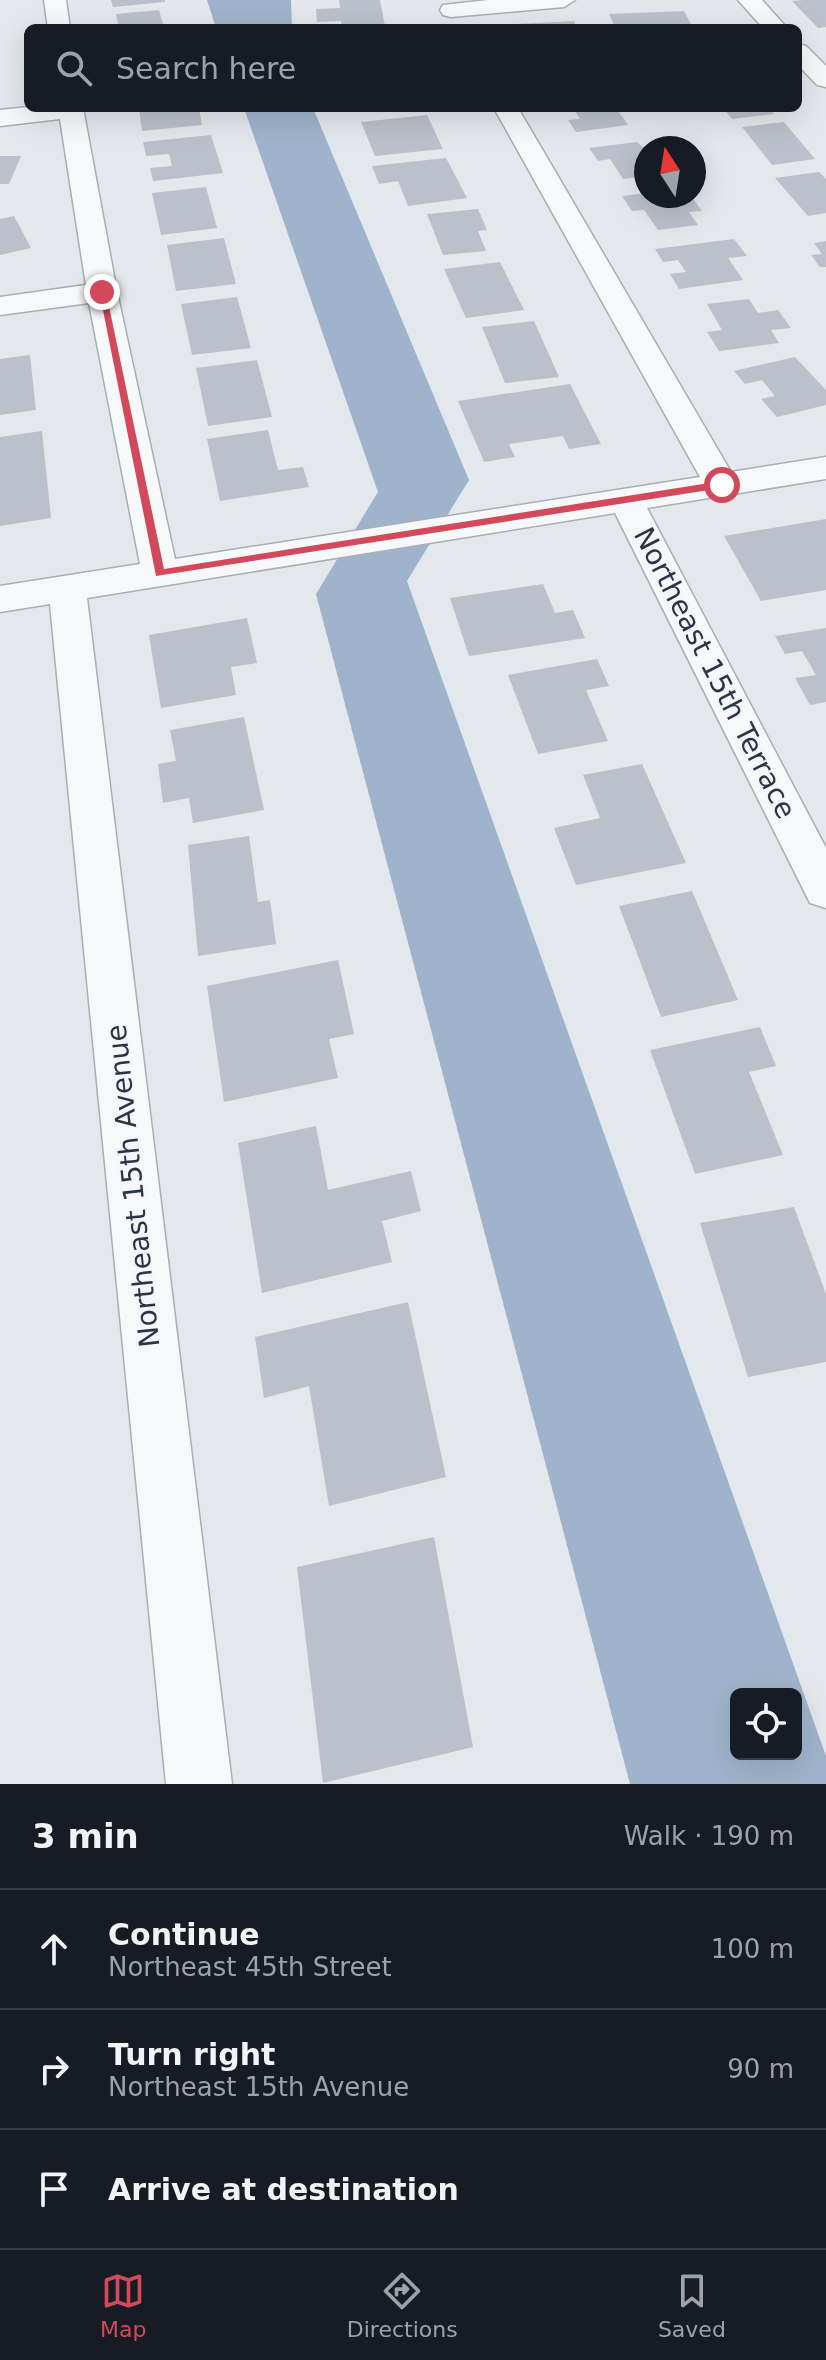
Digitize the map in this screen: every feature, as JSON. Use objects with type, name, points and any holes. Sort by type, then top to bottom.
[{"type":"street","points":[[55,0],[58,24]]},
{"type":"street","points":[[454,13],[564,0]]},
{"type":"street","points":[[749,0],[772,24]]},
{"type":"street","points":[[802,55],[826,80]]},
{"type":"street","points":[[0,118],[47,112]]},
{"type":"street","points":[[72,112],[102,292],[160,573]]},
{"type":"street","points":[[508,112],[722,485]]},
{"type":"street","points":[[0,306],[102,292]]},
{"type":"street","points":[[0,599],[826,468]]},
{"type":"street","name":"Northeast 15th Terrace","points":[[625,499],[826,890]]},
{"type":"street","name":"Northeast 15th Avenue","points":[[67,588],[199,1784]]},
{"type":"water","points":[[207,0],[291,0],[292,24],[215,24]]},
{"type":"water","points":[[245,112],[315,112],[469,480],[407,581],[802,1688],[730,1688],[730,1760],[802,1760],[802,1689],[826,1756],[826,1784],[630,1784],[316,594],[378,492]]},
{"type":"building","points":[[111,0],[165,0],[165,2],[113,7]]},
{"type":"building","points":[[339,0],[380,0],[385,24],[317,22],[316,9],[340,8]]},
{"type":"building","points":[[826,0],[826,27],[818,28],[792,1]]},
{"type":"building","points":[[159,10],[163,24],[118,24],[116,14]]},
{"type":"building","points":[[684,11],[691,24],[614,24],[609,14]]},
{"type":"building","points":[[574,21],[575,24],[515,24]]},
{"type":"building","points":[[140,112],[200,112],[202,125],[142,131]]},
{"type":"building","points":[[576,112],[619,112],[628,125],[576,132],[568,120],[580,119]]},
{"type":"building","points":[[726,112],[774,114],[732,119]]},
{"type":"building","points":[[427,115],[443,149],[375,156],[361,122]]},
{"type":"building","points":[[784,122],[815,159],[772,165],[742,127]]},
{"type":"building","points":[[211,135],[223,173],[153,181],[150,168],[172,166],[169,154],[146,156],[143,142]]},
{"type":"building","points":[[634,142],[634,178],[623,179],[610,159],[598,161],[589,148]]},
{"type":"building","points":[[0,156],[21,156],[9,184],[0,184]]},
{"type":"building","points":[[446,158],[467,198],[408,206],[398,181],[379,184],[372,166]]},
{"type":"building","points":[[819,172],[826,179],[826,213],[808,216],[775,178]]},
{"type":"building","points":[[206,187],[217,228],[161,235],[152,193]]},
{"type":"building","points":[[634,194],[634,208],[700,208],[702,211],[689,212],[698,225],[658,230],[644,210],[632,211],[622,196]]},
{"type":"building","points":[[478,209],[487,230],[478,231],[486,251],[443,255],[427,214]]},
{"type":"building","points":[[14,216],[31,248],[0,255],[0,219]]},
{"type":"building","points":[[224,238],[236,284],[176,291],[167,245]]},
{"type":"building","points":[[734,239],[747,256],[728,258],[743,280],[679,289],[670,274],[686,272],[678,260],[663,262],[655,249]]},
{"type":"building","points":[[826,241],[826,267],[820,267],[811,255],[822,254],[814,243]]},
{"type":"building","points":[[500,262],[524,310],[466,318],[444,269]]},
{"type":"building","points":[[237,297],[251,348],[192,355],[181,304]]},
{"type":"building","points":[[749,299],[758,313],[778,310],[791,328],[771,330],[779,343],[719,351],[707,332],[722,330],[707,304]]},
{"type":"building","points":[[534,321],[559,377],[505,383],[482,327]]},
{"type":"building","points":[[30,355],[36,410],[0,415],[0,359]]},
{"type":"building","points":[[795,357],[826,390],[826,405],[777,417],[761,399],[775,396],[762,380],[745,384],[734,371]]},
{"type":"building","points":[[257,360],[272,417],[208,426],[196,368]]},
{"type":"building","points":[[570,384],[601,444],[569,449],[563,436],[509,444],[515,457],[484,462],[458,401]]},
{"type":"building","points":[[268,430],[278,470],[303,467],[309,487],[220,501],[207,439]]},
{"type":"building","points":[[42,431],[51,518],[0,526],[0,437]]},
{"type":"building","points":[[826,519],[826,590],[761,601],[724,536]]},
{"type":"building","points":[[543,584],[555,613],[573,610],[585,638],[469,656],[450,598]]},
{"type":"building","points":[[247,618],[257,663],[231,667],[236,695],[161,708],[149,635]]},
{"type":"building","points":[[826,628],[826,702],[810,705],[795,678],[816,675],[802,651],[785,654],[775,636]]},
{"type":"building","points":[[597,659],[609,686],[586,690],[608,741],[538,754],[508,675]]},
{"type":"building","points":[[244,717],[264,810],[193,823],[189,798],[163,803],[158,764],[176,761],[170,730]]},
{"type":"building","points":[[642,764],[686,863],[576,885],[554,828],[600,818],[583,775]]},
{"type":"building","points":[[249,836],[258,902],[270,900],[276,944],[198,956],[188,845]]},
{"type":"building","points":[[692,891],[738,1000],[661,1017],[619,906]]},
{"type":"building","points":[[338,960],[354,1034],[329,1039],[338,1078],[224,1102],[207,986]]},
{"type":"building","points":[[760,1027],[776,1066],[749,1072],[783,1155],[695,1174],[650,1050]]},
{"type":"building","points":[[316,1126],[328,1190],[411,1171],[421,1211],[382,1221],[392,1262],[262,1293],[238,1143]]},
{"type":"building","points":[[794,1207],[826,1294],[826,1362],[748,1377],[700,1223]]},
{"type":"building","points":[[408,1302],[446,1477],[329,1506],[309,1386],[264,1398],[255,1337]]},
{"type":"building","points":[[434,1537],[473,1747],[323,1783],[297,1567]]},
{"type":"route","points":[[102,292],[160,573],[722,485]]}]
